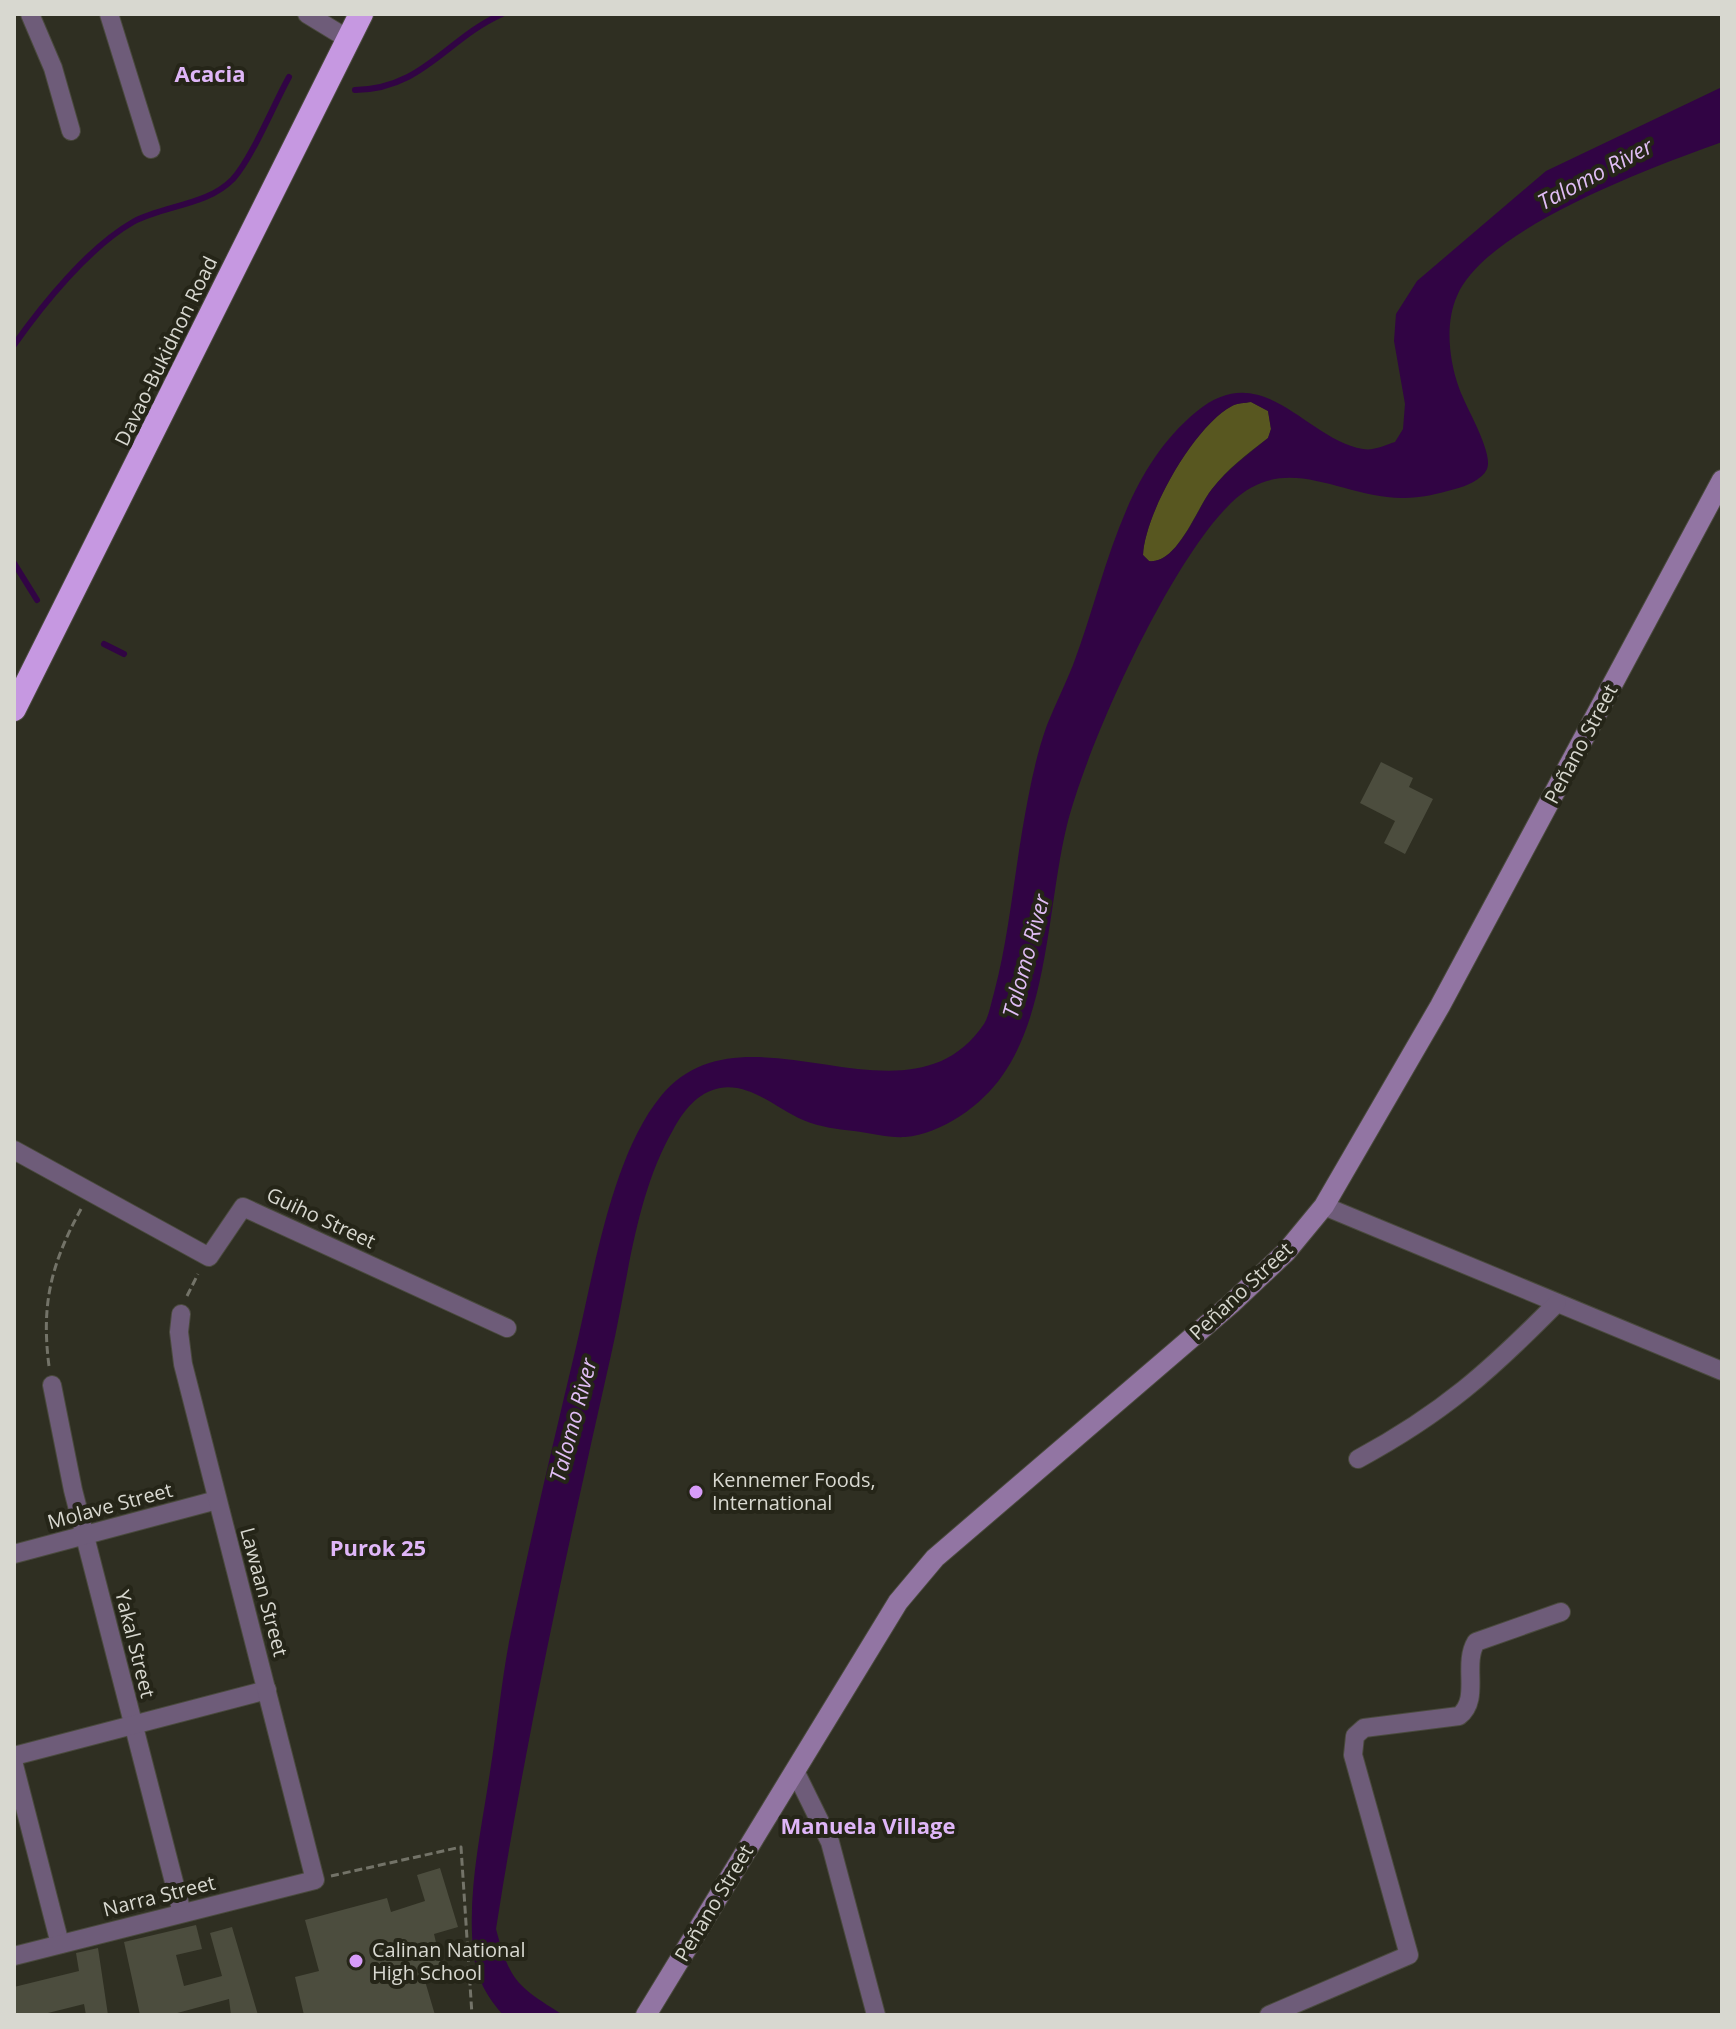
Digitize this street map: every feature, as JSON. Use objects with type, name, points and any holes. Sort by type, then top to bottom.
[{"type":"highway","name":"Davao-Bukidnon Road","points":[[14,709],[361,14]]},
{"type":"street","points":[[30,14],[53,68],[71,131]]},
{"type":"street","points":[[109,14],[151,149]]},
{"type":"street","points":[[307,14],[348,39]]},
{"type":"street","name":"Peñano Street","points":[[646,2015],[898,1602],[935,1558],[1231,1304],[1286,1252],[1324,1206],[1440,1006],[1722,480]]},
{"type":"street","points":[[14,1150],[209,1257]]},
{"type":"street","points":[[1324,1206],[1722,1371]]},
{"type":"street","name":"Guiho Street","points":[[209,1257],[243,1207],[507,1328]]},
{"type":"street","points":[[1358,1459],[1412,1430],[1457,1399],[1557,1303]]},
{"type":"street","name":"Lawaan Street","points":[[181,1314],[179,1332],[183,1364],[315,1880]]},
{"type":"street","name":"Yakal Street","points":[[52,1385],[85,1535],[182,1913]]},
{"type":"street","name":"Molave Street","points":[[14,1554],[217,1500]]},
{"type":"street","points":[[1269,2015],[1409,1955],[1353,1755],[1355,1736],[1364,1728],[1459,1716],[1469,1702],[1470,1658],[1476,1642],[1561,1612]]},
{"type":"street","points":[[14,1756],[267,1690]]},
{"type":"street","points":[[14,1765],[60,1944]]},
{"type":"street","points":[[795,1771],[830,1842],[876,2015]]},
{"type":"street","name":"Narra Street","points":[[14,1956],[315,1880]]},
{"type":"path","points":[[52,1385],[45,1318],[48,1289],[68,1232],[91,1192]]},
{"type":"path","points":[[181,1314],[209,1257]]},
{"type":"path","points":[[315,1880],[461,1847],[472,2015]]},
{"type":"shaded area","points":[[1251,402],[1268,411],[1271,429],[1268,438],[1218,482],[1169,554],[1149,561],[1143,555],[1146,537],[1152,517],[1174,472],[1217,416],[1234,405]]},
{"type":"water","name":"Talomo River","points":[[1722,87],[1722,142],[1616,183],[1535,224],[1501,247],[1474,271],[1457,296],[1450,329],[1452,364],[1486,452],[1487,469],[1481,476],[1449,491],[1404,498],[1293,478],[1272,480],[1252,487],[1231,503],[1207,530],[1158,609],[1093,748],[1067,825],[1045,955],[1029,1020],[1018,1049],[994,1087],[947,1124],[905,1137],[816,1124],[753,1093],[731,1087],[705,1094],[686,1109],[677,1123],[650,1183],[634,1240],[534,1713],[496,1929],[506,1961],[518,1981],[535,1997],[563,2015],[503,2015],[488,1995],[478,1973],[474,1957],[472,1911],[506,1658],[604,1224],[628,1153],[643,1122],[661,1096],[696,1068],[736,1058],[780,1058],[870,1070],[913,1069],[951,1056],[984,1024],[1003,953],[1035,764],[1085,632],[1118,530],[1149,466],[1170,437],[1196,412],[1220,397],[1242,393],[1263,396],[1342,442],[1363,449],[1395,442],[1403,429],[1405,404],[1394,341],[1396,314],[1417,281],[1546,171]],"holes":[[[1251,402],[1268,411],[1271,429],[1268,438],[1218,482],[1178,545],[1159,560],[1149,561],[1143,555],[1152,517],[1174,472],[1202,432],[1217,416],[1236,404]]]},
{"type":"building","points":[[1381,762],[1413,778],[1409,787],[1433,799],[1405,854],[1384,843],[1395,821],[1360,803]]},
{"type":"building","points":[[440,1868],[458,1927],[434,1934],[444,1976],[425,1981],[435,2015],[304,2015],[295,1977],[319,1971],[305,1920],[387,1898],[391,1912],[425,1901],[417,1875]]},
{"type":"building","points":[[196,1925],[202,1949],[176,1955],[184,1986],[222,1976],[210,1933],[232,1927],[258,2015],[231,2015],[229,1999],[170,2015],[140,2015],[124,1942]]},
{"type":"building","points":[[98,1948],[108,2015],[86,2015],[84,2004],[40,2015],[14,2015],[14,1987],[79,1971],[76,1953]]},
{"type":"waterway","points":[[355,90],[379,87],[417,72],[482,24],[502,14]]},
{"type":"waterway","points":[[14,345],[68,278],[116,233],[145,216],[211,195],[233,179],[255,145],[289,77]]},
{"type":"waterway","points":[[14,563],[37,600]]},
{"type":"waterway","points":[[104,644],[124,654]]},
{"type":"place","name":"Kennemer Foods, International","points":[[696,1492]]},
{"type":"place","name":"Calinan National High School","points":[[356,1961]]},
{"type":"district","name":"Acacia","points":[[210,74]]},
{"type":"district","name":"Purok 25","points":[[378,1548]]},
{"type":"district","name":"Manuela Village","points":[[868,1826]]}]
